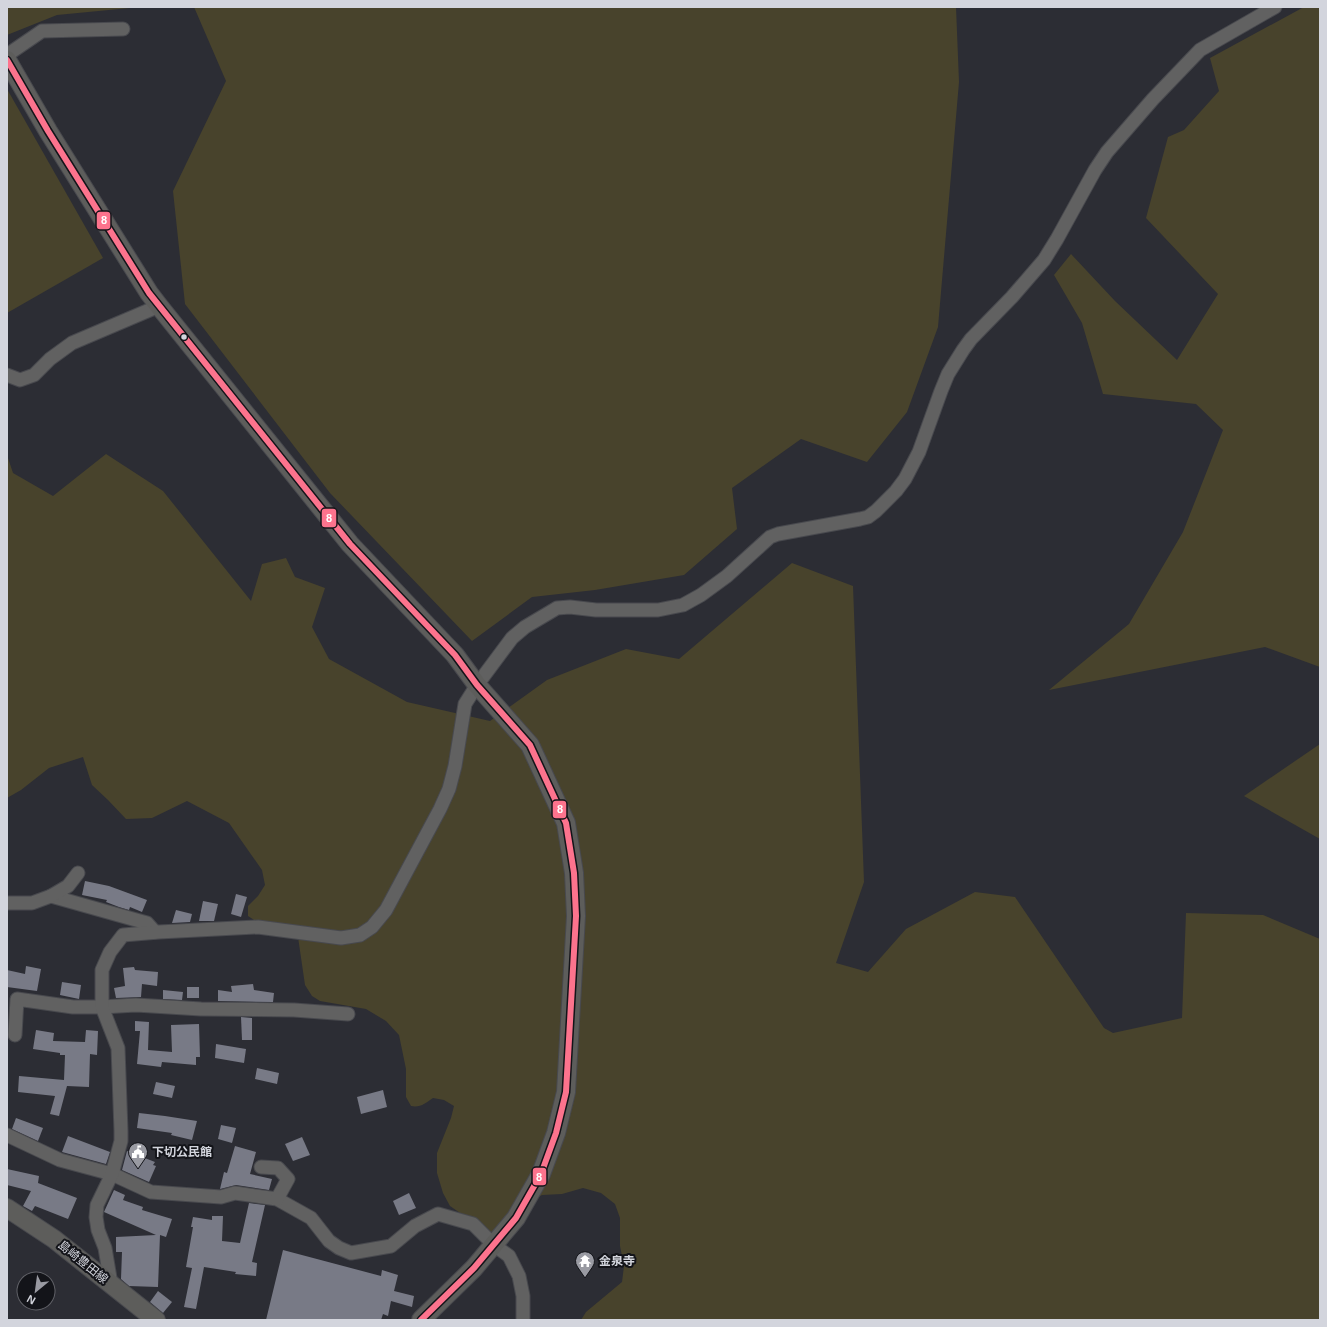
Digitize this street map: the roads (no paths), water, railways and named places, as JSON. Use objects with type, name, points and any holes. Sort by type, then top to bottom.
[{"type":"street","points":[[111,1284],[105,1248],[98,1230],[96,1218],[97,1205],[112,1174],[121,1142],[122,1130],[118,1048],[102,1007],[102,970],[110,952],[123,935],[258,927],[342,938],[360,935],[372,927],[386,910],[440,809],[449,789],[455,766],[466,704],[477,684],[512,638],[525,627],[558,608],[570,607],[596,610],[642,610],[666,609],[683,606],[727,576],[770,537],[864,518],[876,511],[896,491],[913,466],[948,374],[963,350],[1044,260],[1107,152],[1153,99],[1200,50],[1275,7]]},
{"type":"street","points":[[124,29],[42,31],[8,64],[149,293],[350,544],[455,655],[477,684],[530,745],[566,823],[574,873],[576,916],[566,1092],[556,1133],[541,1174],[516,1218],[474,1268],[421,1320]]},
{"type":"street","points":[[7,375],[20,380],[34,375],[50,359],[72,343],[159,306]]},
{"type":"street","points":[[7,903],[32,903],[51,896],[68,886],[78,873]]},
{"type":"street","points":[[51,896],[147,923],[155,932]]},
{"type":"street","points":[[15,1035],[12,998],[73,1007],[136,1005],[201,1009],[294,1010],[348,1014]]},
{"type":"street","points":[[7,1135],[60,1160],[112,1174],[151,1192],[221,1196],[236,1193],[277,1199],[310,1218],[328,1241],[351,1253],[391,1246],[415,1226],[438,1214],[472,1224],[494,1245],[510,1256],[519,1276],[523,1296],[523,1320]]},
{"type":"street","points":[[261,1167],[278,1168],[288,1179],[277,1199]]},
{"type":"street","name":"島崎豊田線","points":[[7,1208],[54,1239],[156,1320]]},
{"type":"place","name":"下切公民館","points":[[138,1169]]},
{"type":"place","name":"金泉寺","points":[[585,1278]]}]
